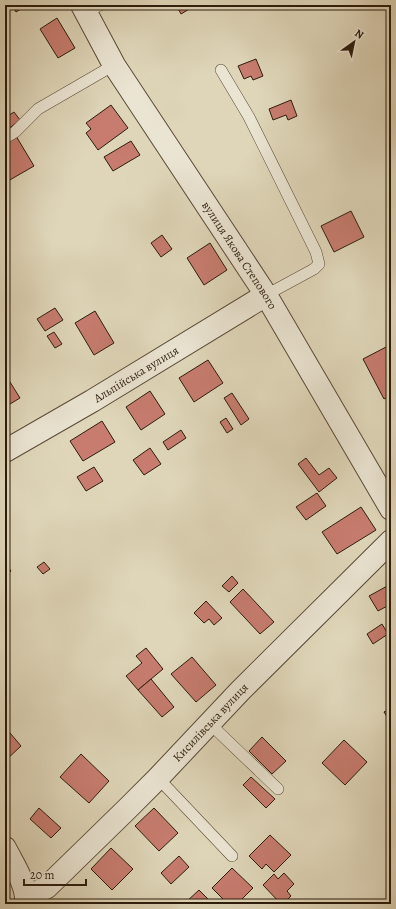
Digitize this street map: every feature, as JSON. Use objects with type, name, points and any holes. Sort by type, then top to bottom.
[{"type":"street","name":"вулиця Якова Степового","points":[[89,7],[114,65],[266,295],[391,509]]},
{"type":"street","name":"Альпійська вулиця","points":[[5,451],[99,397],[266,295]]},
{"type":"street","name":"Кисилівська вулиця","points":[[26,901],[47,887],[158,778],[240,691],[391,541]]},
{"type":"street","points":[[5,848],[19,874],[26,901]]},
{"type":"lane","points":[[5,138],[14,132],[38,109],[114,65]]},
{"type":"lane","points":[[221,70],[249,117],[316,252],[319,264],[314,269],[266,295]]},
{"type":"lane","points":[[209,723],[278,789]]},
{"type":"lane","points":[[158,778],[232,856]]},
{"type":"building","points":[[12,5],[27,5],[16,12]]},
{"type":"building","points":[[176,5],[196,5],[181,14]]},
{"type":"building","points":[[57,18],[75,48],[58,58],[40,29]]},
{"type":"building","points":[[256,59],[263,76],[253,80],[251,76],[244,79],[238,66]]},
{"type":"building","points":[[291,100],[297,116],[288,120],[286,115],[273,120],[269,109]]},
{"type":"building","points":[[111,105],[128,128],[98,150],[86,133],[91,129],[86,123]]},
{"type":"building","points":[[14,112],[20,120],[7,130],[5,127],[5,118]]},
{"type":"building","points":[[16,136],[34,166],[8,181],[5,177],[5,143]]},
{"type":"building","points":[[131,141],[140,155],[113,171],[104,157]]},
{"type":"building","points":[[351,211],[364,237],[334,252],[321,226]]},
{"type":"building","points":[[162,235],[172,249],[161,257],[151,243]]},
{"type":"building","points":[[210,243],[227,270],[204,285],[187,258]]},
{"type":"building","points":[[55,308],[63,320],[45,331],[37,319]]},
{"type":"building","points":[[95,311],[114,343],[94,355],[75,323]]},
{"type":"building","points":[[54,332],[62,344],[55,348],[47,336]]},
{"type":"building","points":[[388,346],[391,351],[391,395],[384,399],[363,359]]},
{"type":"building","points":[[208,360],[223,383],[194,402],[179,378]]},
{"type":"building","points":[[5,374],[20,398],[5,407]]},
{"type":"building","points":[[150,391],[165,414],[141,430],[126,407]]},
{"type":"building","points":[[232,393],[249,419],[241,425],[224,398]]},
{"type":"building","points":[[226,418],[233,429],[227,433],[220,422]]},
{"type":"building","points":[[102,421],[115,442],[83,461],[70,441]]},
{"type":"building","points":[[181,430],[186,438],[168,450],[163,442]]},
{"type":"building","points":[[150,448],[161,464],[144,475],[133,460]]},
{"type":"building","points":[[306,458],[319,475],[329,468],[337,478],[319,492],[298,464]]},
{"type":"building","points":[[94,467],[103,481],[86,491],[77,477]]},
{"type":"building","points":[[317,493],[326,506],[306,520],[296,507]]},
{"type":"building","points":[[361,507],[376,530],[337,554],[322,532]]},
{"type":"building","points":[[44,562],[50,569],[43,574],[37,567]]},
{"type":"building","points":[[5,563],[11,571],[5,576]]},
{"type":"building","points":[[232,576],[238,583],[229,592],[222,586]]},
{"type":"building","points":[[389,585],[391,589],[391,604],[378,611],[369,596]]},
{"type":"building","points":[[243,589],[274,622],[260,634],[230,602]]},
{"type":"building","points":[[206,601],[222,618],[214,625],[209,619],[204,623],[194,613]]},
{"type":"building","points":[[382,624],[388,634],[373,644],[367,634]]},
{"type":"building","points":[[146,648],[163,669],[138,690],[126,676],[142,663],[136,656]]},
{"type":"building","points":[[192,657],[216,685],[196,702],[171,674]]},
{"type":"building","points":[[151,679],[174,707],[162,717],[138,690]]},
{"type":"building","points":[[391,708],[391,723],[384,712]]},
{"type":"building","points":[[5,727],[21,746],[5,761]]},
{"type":"building","points":[[262,737],[286,761],[272,774],[249,751]]},
{"type":"building","points":[[344,740],[367,762],[345,785],[322,763]]},
{"type":"building","points":[[81,754],[109,781],[89,803],[60,777]]},
{"type":"building","points":[[251,777],[275,799],[266,808],[243,785]]},
{"type":"building","points":[[39,808],[61,828],[51,838],[30,819]]},
{"type":"building","points":[[154,808],[178,833],[159,851],[135,826]]},
{"type":"building","points":[[270,835],[291,855],[274,872],[266,864],[262,869],[249,856]]},
{"type":"building","points":[[111,848],[133,869],[112,890],[91,869]]},
{"type":"building","points":[[179,856],[189,867],[171,884],[161,873]]},
{"type":"building","points":[[232,868],[253,888],[239,902],[241,904],[226,904],[227,903],[212,888]]},
{"type":"building","points":[[284,873],[294,884],[287,891],[291,896],[283,904],[281,904],[263,885],[274,874],[278,879]]},
{"type":"building","points":[[199,890],[210,901],[206,904],[185,903]]}]
